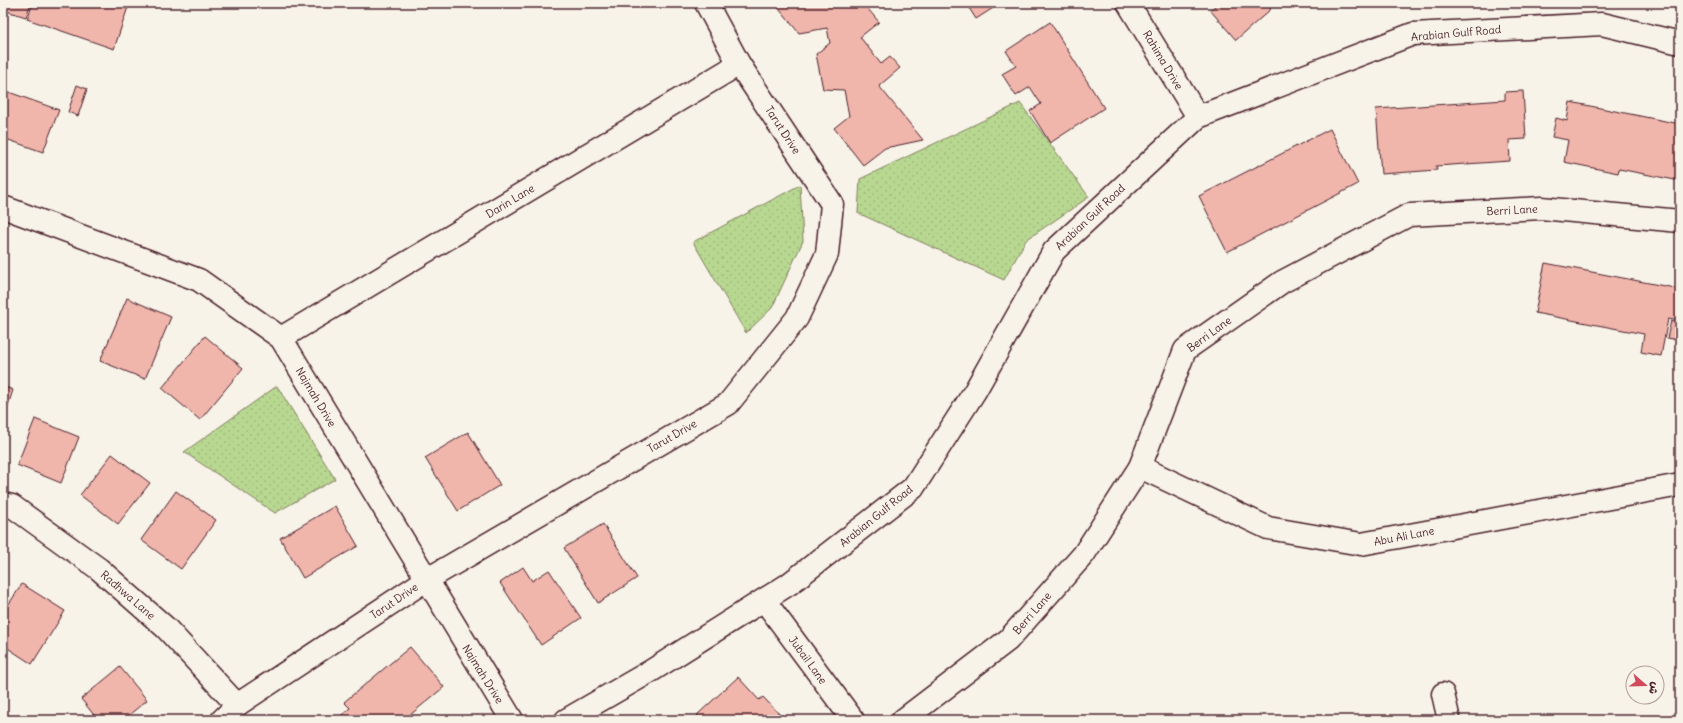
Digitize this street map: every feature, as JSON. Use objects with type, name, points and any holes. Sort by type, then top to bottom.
[{"type":"street","name":"Tarut Drive","points":[[229,713],[426,580],[728,404],[797,318],[827,254],[832,204],[739,64],[706,3]]},
{"type":"street","name":"Rahima Drive","points":[[1128,3],[1198,117]]},
{"type":"street","name":"Arabian Gulf Road","points":[[566,720],[651,671],[789,584],[913,488],[975,391],[1054,251],[1198,117],[1413,34],[1602,24],[1680,43]]},
{"type":"street","name":"Darin Lane","points":[[281,338],[739,64]]},
{"type":"street","name":"Najmah Drive","points":[[3,207],[199,280],[281,338],[512,720]]},
{"type":"street","name":"Berri Lane","points":[[902,720],[1008,640],[1084,554],[1140,467],[1185,350],[1282,282],[1409,215],[1541,208],[1680,221]]},
{"type":"street","name":"Abu Ali Lane","points":[[1140,467],[1268,528],[1361,544],[1680,485]]},
{"type":"street","name":"Radhwa Lane","points":[[3,504],[12,506],[99,569],[166,628],[229,713]]},
{"type":"street","name":"Jubail Lane","points":[[764,600],[853,720]]},
{"type":"street","points":[[1443,694],[1449,720]]},
{"type":"green space","points":[[1020,103],[1089,197],[1026,240],[1004,280],[858,213],[860,179]]},
{"type":"green space","points":[[800,185],[803,241],[772,308],[746,333],[693,242]]},
{"type":"green space","points":[[277,386],[335,479],[275,513],[184,452]]},
{"type":"building","points":[[3,3],[31,3],[26,17],[3,10]]},
{"type":"building","points":[[33,3],[129,4],[114,49],[27,19]]},
{"type":"building","points":[[774,3],[863,3],[879,22],[860,37],[881,64],[890,57],[900,68],[879,86],[923,140],[885,148],[863,165],[834,128],[849,116],[844,90],[823,89],[816,54],[830,43],[827,28],[799,33]]},
{"type":"building","points":[[966,3],[1001,3],[976,19]]},
{"type":"building","points":[[1219,3],[1265,3],[1271,9],[1236,40],[1210,10]]},
{"type":"building","points":[[1050,22],[1104,108],[1050,143],[1030,111],[1041,104],[1030,87],[1016,96],[1002,74],[1016,66],[1006,51]]},
{"type":"building","points":[[77,85],[87,89],[78,116],[68,112]]},
{"type":"building","points":[[3,90],[59,110],[43,152],[3,138]]},
{"type":"building","points":[[1523,91],[1526,139],[1509,140],[1510,161],[1436,166],[1437,170],[1381,174],[1376,109],[1505,100],[1505,92]]},
{"type":"building","points":[[1570,102],[1680,124],[1680,181],[1619,169],[1618,173],[1564,162],[1568,140],[1552,137],[1556,118],[1567,121]]},
{"type":"building","points":[[1330,129],[1358,184],[1227,252],[1199,196]]},
{"type":"building","points":[[1545,263],[1680,289],[1680,321],[1668,319],[1661,356],[1641,352],[1644,334],[1535,313]]},
{"type":"building","points":[[127,298],[171,317],[145,379],[100,361]]},
{"type":"building","points":[[1671,321],[1680,324],[1677,340],[1667,338]]},
{"type":"building","points":[[205,336],[243,368],[200,420],[162,388]]},
{"type":"building","points":[[3,386],[13,390],[3,421]]},
{"type":"building","points":[[35,419],[79,437],[61,483],[17,465]]},
{"type":"building","points":[[468,432],[500,485],[458,511],[425,458]]},
{"type":"building","points":[[112,454],[150,483],[118,524],[80,495]]},
{"type":"building","points":[[176,491],[216,520],[181,569],[141,540]]},
{"type":"building","points":[[335,506],[358,546],[303,578],[280,538]]},
{"type":"building","points":[[603,524],[637,578],[598,603],[564,548]]},
{"type":"building","points":[[523,567],[532,581],[549,570],[581,618],[541,645],[500,583]]},
{"type":"building","points":[[22,584],[65,611],[32,664],[3,645],[3,613]]},
{"type":"building","points":[[410,647],[444,687],[404,720],[336,720],[350,708],[344,702]]},
{"type":"building","points":[[120,667],[147,700],[123,720],[98,720],[81,699]]},
{"type":"building","points":[[738,677],[759,700],[763,697],[783,718],[780,720],[701,720],[697,715]]}]
